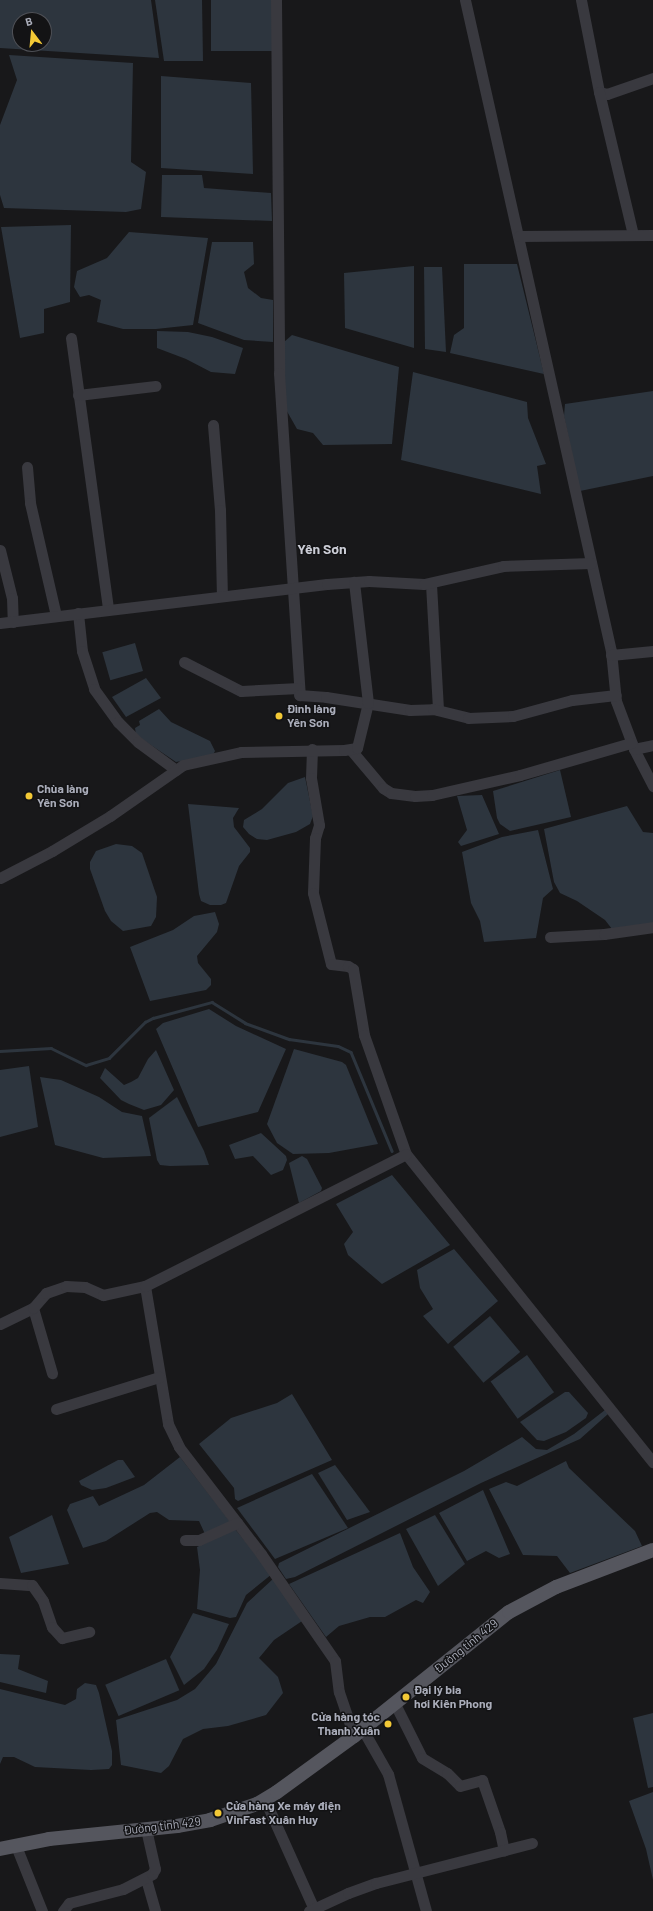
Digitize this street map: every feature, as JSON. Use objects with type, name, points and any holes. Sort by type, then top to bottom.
[{"type":"main road","name":"Đường tỉnh 429","points":[[0,1849],[210,1820],[265,1800],[359,1733],[509,1612],[556,1586],[653,1550]]},
{"type":"street","points":[[276,0],[279,373],[300,693]]},
{"type":"street","points":[[465,0],[519,236],[611,655],[616,695],[632,746],[653,786]]},
{"type":"street","points":[[581,0],[599,92],[633,235]]},
{"type":"street","points":[[599,92],[607,94],[653,78]]},
{"type":"street","points":[[519,236],[653,235]]},
{"type":"street","points":[[71,338],[108,609]]},
{"type":"street","points":[[78,394],[155,386]]},
{"type":"street","points":[[213,425],[220,510],[222,595]]},
{"type":"street","points":[[27,467],[30,503],[56,616]]},
{"type":"street","points":[[0,550],[12,598],[13,622]]},
{"type":"street","points":[[0,623],[222,595],[354,582],[431,584],[503,566],[591,563]]},
{"type":"street","points":[[0,878],[52,851],[103,820],[183,765],[241,752],[312,749],[351,750],[357,748],[368,703],[354,582]]},
{"type":"street","points":[[431,584],[438,710]]},
{"type":"street","points":[[78,613],[82,651],[94,689],[118,722],[138,742],[176,770]]},
{"type":"street","points":[[611,655],[653,651]]},
{"type":"street","points":[[184,662],[241,691],[300,693],[410,710],[438,710],[468,718],[513,716],[572,700],[616,695]]},
{"type":"street","points":[[351,750],[383,788],[391,793],[416,796],[432,795],[520,775],[632,746],[653,745]]},
{"type":"street","points":[[312,749],[310,778],[319,825],[315,838],[313,893],[331,964],[353,969],[364,1035],[406,1154],[653,1462]]},
{"type":"street","points":[[550,937],[604,934],[653,927]]},
{"type":"street","points":[[0,1324],[33,1308],[46,1293],[66,1286],[85,1287],[102,1294],[126,1288],[145,1286],[406,1154]]},
{"type":"street","points":[[145,1286],[168,1424],[179,1447],[238,1523],[314,1627],[335,1661],[339,1692],[359,1733],[388,1774],[426,1911]]},
{"type":"street","points":[[33,1308],[52,1373]]},
{"type":"street","points":[[56,1409],[159,1377]]},
{"type":"street","points":[[185,1540],[199,1540],[238,1523]]},
{"type":"street","points":[[0,1583],[32,1585],[43,1601],[52,1627],[62,1638],[89,1632]]},
{"type":"street","points":[[395,1704],[422,1758],[447,1773],[460,1786],[482,1780],[500,1832],[504,1851]]},
{"type":"street","points":[[265,1800],[311,1910],[369,1886],[532,1843]]},
{"type":"street","points":[[63,1911],[69,1903],[123,1889],[146,1879],[155,1869],[146,1829]]},
{"type":"street","points":[[16,1846],[42,1911]]},
{"type":"street","points":[[146,1879],[155,1911]]},
{"type":"shaded area","points":[[0,0],[151,0],[159,58],[52,51],[52,12],[12,12],[12,49],[0,48]]},
{"type":"shaded area","points":[[155,0],[202,0],[203,61],[164,61]]},
{"type":"shaded area","points":[[211,0],[274,0],[274,51],[211,51]]},
{"type":"shaded area","points":[[9,55],[133,63],[131,162],[146,172],[141,209],[126,212],[4,208],[0,195],[0,125],[17,80]]},
{"type":"shaded area","points":[[161,76],[251,83],[253,174],[161,168]]},
{"type":"shaded area","points":[[162,175],[202,175],[204,188],[271,193],[272,221],[161,217]]},
{"type":"shaded area","points":[[71,225],[70,302],[44,309],[44,333],[20,338],[1,227]]},
{"type":"shaded area","points":[[129,232],[208,238],[193,325],[156,329],[123,329],[97,322],[101,300],[89,295],[80,297],[74,287],[77,271],[107,258]]},
{"type":"shaded area","points":[[212,242],[253,242],[254,264],[244,272],[248,288],[261,298],[273,300],[273,342],[244,340],[198,323]]},
{"type":"shaded area","points":[[464,264],[517,264],[544,374],[450,353],[454,335],[464,328]]},
{"type":"shaded area","points":[[414,266],[414,348],[345,328],[344,273]]},
{"type":"shaded area","points":[[424,267],[442,267],[446,352],[425,349]]},
{"type":"shaded area","points":[[157,331],[188,332],[212,337],[243,348],[235,374],[211,372],[186,359],[157,348]]},
{"type":"shaded area","points":[[292,335],[399,367],[392,444],[323,445],[313,433],[297,429],[284,406],[284,342]]},
{"type":"shaded area","points":[[413,372],[527,402],[528,418],[546,464],[537,466],[541,494],[401,460]]},
{"type":"shaded area","points":[[653,391],[653,476],[580,491],[564,416],[565,404]]},
{"type":"shaded area","points":[[135,643],[143,671],[110,680],[102,652]]},
{"type":"shaded area","points":[[146,678],[161,698],[126,717],[112,697]]},
{"type":"shaded area","points":[[159,709],[171,722],[210,741],[215,751],[213,755],[176,762],[136,735],[135,728],[140,725],[139,721]]},
{"type":"shaded area","points":[[560,770],[571,817],[510,831],[500,824],[497,818],[493,791]]},
{"type":"shaded area","points":[[305,777],[313,816],[310,824],[296,832],[267,840],[257,839],[249,834],[243,827],[244,820],[262,809],[288,783]]},
{"type":"shaded area","points":[[482,795],[499,834],[461,846],[458,842],[467,830],[457,796]]},
{"type":"shaded area","points":[[188,804],[239,808],[233,818],[234,827],[250,848],[250,852],[239,866],[226,903],[221,905],[210,905],[201,901]]},
{"type":"shaded area","points":[[627,806],[643,832],[653,833],[653,923],[612,929],[605,920],[577,901],[560,893],[554,882],[544,829]]},
{"type":"shaded area","points":[[538,830],[553,889],[543,898],[536,938],[484,942],[480,921],[471,903],[462,852],[502,837]]},
{"type":"shaded area","points":[[116,844],[132,846],[142,853],[157,897],[156,917],[151,926],[123,931],[111,921],[105,911],[90,869],[90,862],[96,851]]},
{"type":"shaded area","points":[[215,912],[219,924],[217,932],[197,956],[198,963],[211,979],[211,985],[206,990],[150,1001],[130,947],[173,930],[194,916]]},
{"type":"shaded area","points":[[209,1009],[236,1026],[286,1049],[258,1112],[198,1127],[156,1029],[163,1023]]},
{"type":"shaded area","points":[[294,1049],[342,1062],[346,1065],[378,1144],[329,1153],[293,1154],[277,1143],[267,1124]]},
{"type":"shaded area","points":[[156,1050],[174,1090],[161,1105],[144,1110],[129,1104],[121,1100],[100,1078],[105,1068],[124,1085],[131,1082],[138,1078],[148,1059]]},
{"type":"shaded area","points":[[29,1066],[38,1127],[0,1137],[0,1070]]},
{"type":"shaded area","points":[[40,1077],[61,1080],[99,1097],[122,1112],[142,1116],[151,1156],[103,1158],[55,1145]]},
{"type":"shaded area","points":[[177,1097],[204,1151],[209,1165],[170,1166],[160,1165],[157,1160],[149,1118]]},
{"type":"shaded area","points":[[261,1133],[286,1156],[287,1160],[283,1170],[271,1175],[253,1156],[235,1159],[229,1145]]},
{"type":"shaded area","points":[[302,1156],[307,1159],[322,1188],[321,1191],[299,1203],[289,1163]]},
{"type":"shaded area","points":[[392,1175],[450,1245],[382,1284],[348,1255],[344,1244],[353,1232],[336,1204]]},
{"type":"shaded area","points":[[454,1249],[498,1301],[448,1344],[423,1316],[433,1309],[420,1288],[417,1270]]},
{"type":"shaded area","points":[[490,1316],[520,1352],[483,1383],[453,1347]]},
{"type":"shaded area","points":[[527,1355],[554,1392],[518,1419],[491,1381]]},
{"type":"shaded area","points":[[565,1392],[569,1392],[588,1413],[586,1418],[566,1432],[544,1441],[537,1440],[520,1422]]},
{"type":"shaded area","points":[[292,1394],[332,1460],[238,1501],[235,1499],[234,1488],[199,1444],[231,1418],[277,1403]]},
{"type":"shaded area","points":[[605,1410],[608,1414],[580,1439],[481,1483],[295,1577],[286,1579],[278,1567],[279,1563],[464,1471],[522,1437],[536,1449],[547,1450],[574,1434]]},
{"type":"shaded area","points":[[180,1457],[232,1524],[205,1534],[199,1521],[169,1520],[157,1512],[150,1513],[106,1541],[83,1548],[67,1510],[70,1504],[93,1496],[99,1506],[144,1485]]},
{"type":"shaded area","points":[[118,1460],[123,1460],[135,1477],[106,1488],[92,1490],[81,1485],[79,1481]]},
{"type":"shaded area","points":[[566,1461],[569,1468],[635,1531],[642,1546],[570,1573],[557,1556],[523,1555],[489,1489],[506,1482],[517,1486]]},
{"type":"shaded area","points":[[335,1465],[370,1512],[347,1520],[318,1473]]},
{"type":"shaded area","points":[[312,1474],[348,1528],[275,1559],[237,1508]]},
{"type":"shaded area","points":[[483,1490],[510,1554],[499,1558],[486,1551],[467,1561],[439,1513]]},
{"type":"shaded area","points":[[52,1515],[69,1564],[21,1573],[9,1537]]},
{"type":"shaded area","points":[[435,1515],[465,1564],[438,1586],[406,1529]]},
{"type":"shaded area","points":[[235,1529],[272,1574],[246,1595],[236,1617],[230,1618],[197,1609],[200,1570],[197,1547]]},
{"type":"shaded area","points":[[400,1533],[413,1567],[430,1592],[423,1603],[416,1600],[385,1617],[370,1617],[339,1626],[326,1637],[289,1584]]},
{"type":"shaded area","points":[[274,1578],[305,1619],[274,1640],[259,1658],[278,1677],[283,1693],[266,1715],[228,1726],[203,1729],[183,1739],[169,1766],[161,1773],[121,1765],[116,1720],[177,1700],[195,1689],[216,1664],[247,1603]]},
{"type":"shaded area","points":[[193,1613],[229,1624],[217,1650],[204,1669],[184,1685],[170,1657]]},
{"type":"shaded area","points":[[0,1654],[20,1655],[18,1669],[48,1681],[46,1693],[0,1682]]},
{"type":"shaded area","points":[[166,1659],[179,1690],[119,1716],[105,1685]]},
{"type":"shaded area","points":[[85,1683],[96,1685],[99,1693],[112,1751],[112,1765],[109,1769],[91,1770],[35,1767],[14,1757],[3,1757],[0,1764],[0,1689],[65,1705],[76,1699],[77,1689]]},
{"type":"shaded area","points":[[653,1713],[653,1787],[648,1788],[633,1718]]},
{"type":"shaded area","points":[[653,1792],[653,1880],[646,1849],[629,1801]]},
{"type":"waterway","points":[[0,1051],[51,1048],[86,1065],[109,1058],[145,1022],[153,1018],[212,1002],[245,1023],[289,1039],[338,1046],[351,1052],[392,1151]]},
{"type":"place","name":"Đình làng Yên Sơn","points":[[279,716]]},
{"type":"place","name":"Chùa làng Yên Sơn","points":[[29,796]]},
{"type":"place","name":"Đại lý bia hơi Kiên Phong","points":[[406,1697]]},
{"type":"place","name":"Cửa hàng tóc Thanh Xuân","points":[[388,1724]]},
{"type":"place","name":"Cửa hàng Xe máy điện VinFast Xuân Huy","points":[[218,1813]]},
{"type":"district","name":"Yên Sơn","points":[[322,549]]}]
